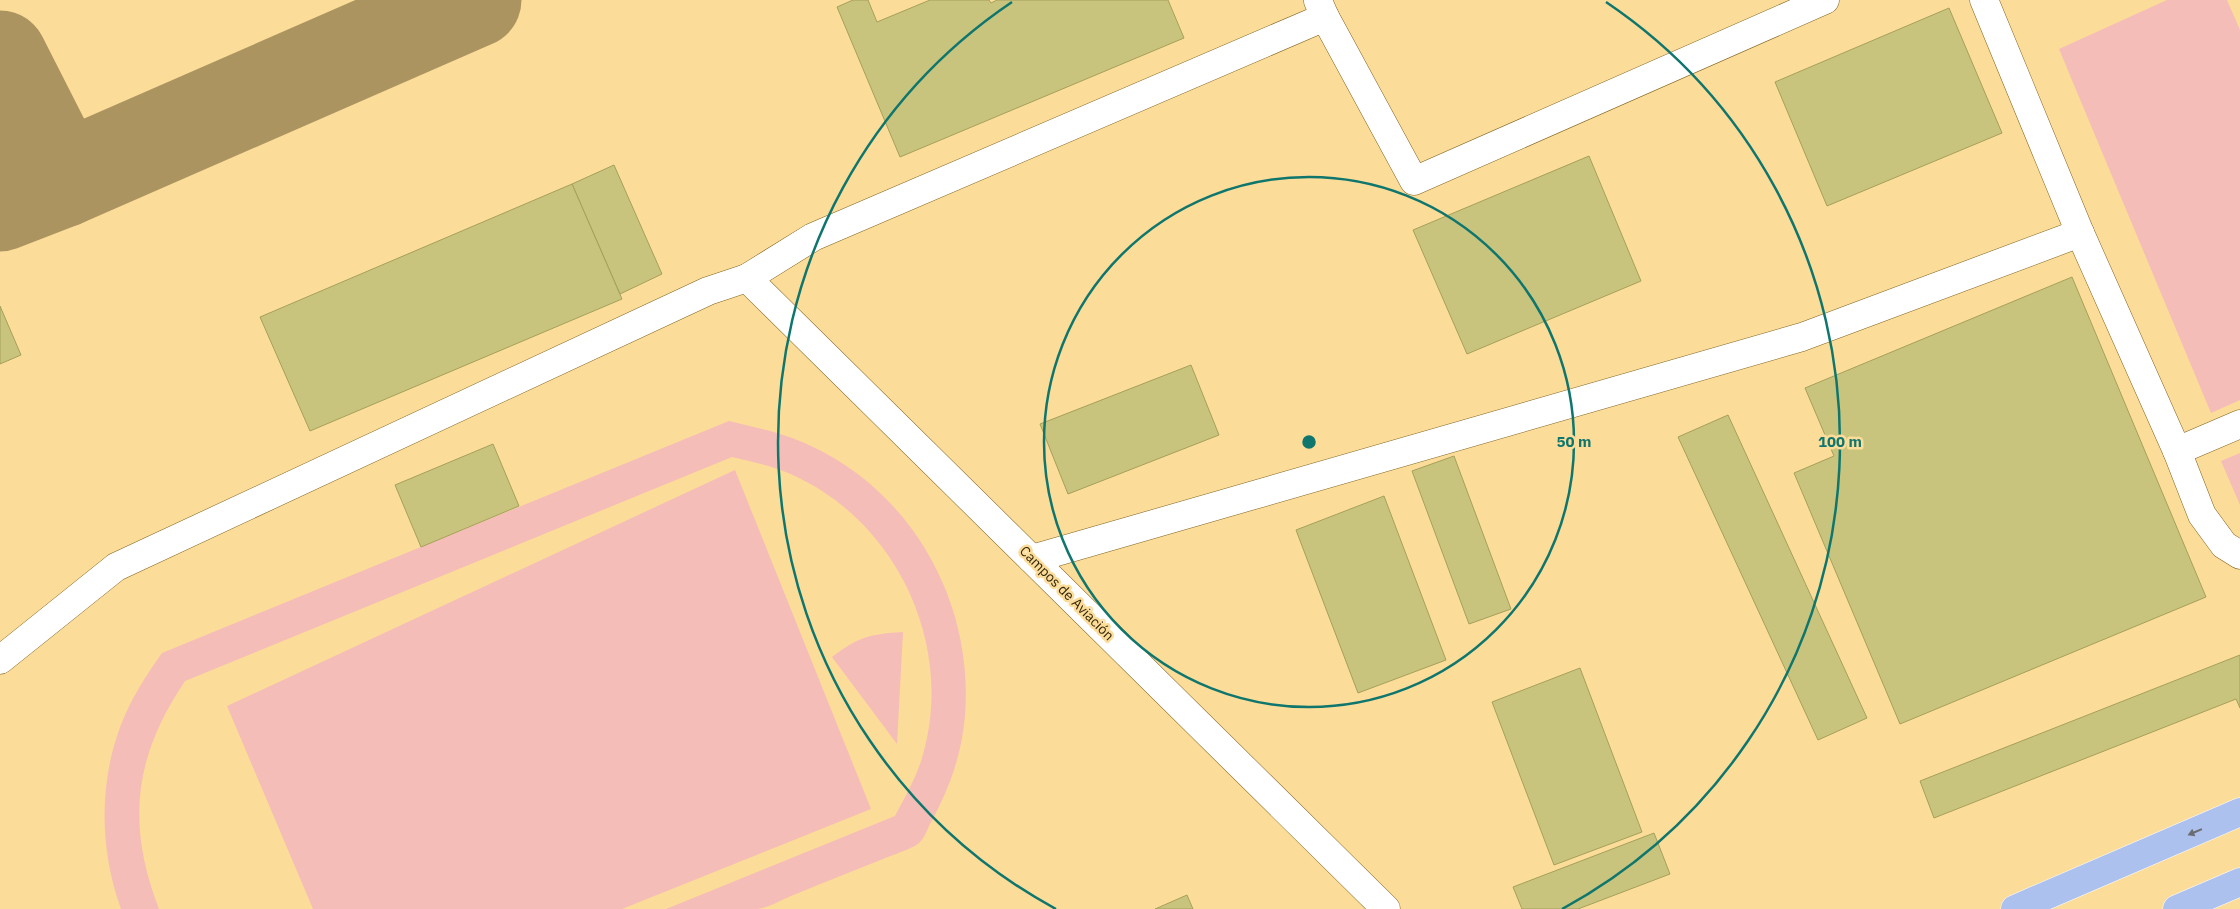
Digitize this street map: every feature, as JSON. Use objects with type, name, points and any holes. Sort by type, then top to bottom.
[{"type":"main road","points":[[2015,909],[2049,903],[2240,812]]},
{"type":"main road","points":[[2177,909],[2229,894]]},
{"type":"lane","points":[[0,660],[116,566],[708,291],[747,278],[814,237],[1321,9],[1414,181],[1825,0]]},
{"type":"lane","points":[[1984,0],[2080,233],[2177,451],[2202,515],[2224,546],[2240,555]]},
{"type":"lane","points":[[1032,558],[1802,338],[2080,233]]},
{"type":"lane","name":"Campos de Aviación","points":[[747,278],[1386,909]]},
{"type":"lane","points":[[2177,451],[2240,424]]},
{"type":"shaded area","points":[[2167,0],[2227,0],[2240,30],[2240,400],[2211,413],[2059,49]]},
{"type":"shaded area","points":[[729,421],[791,438],[811,446],[847,467],[879,492],[907,522],[930,556],[947,594],[959,633],[965,674],[965,715],[961,744],[954,771],[922,840],[903,851],[814,886],[770,906],[757,909],[666,909],[895,816],[920,765],[930,717],[931,675],[924,634],[911,595],[891,559],[865,526],[833,499],[789,473],[732,457],[185,681],[168,709],[155,737],[140,791],[139,819],[142,848],[159,909],[121,909],[107,853],[105,796],[109,768],[116,740],[126,713],[150,670],[162,653]]},
{"type":"shaded area","points":[[2240,453],[2240,505],[2221,461]]},
{"type":"shaded area","points":[[735,470],[871,809],[622,909],[313,909],[227,706]]},
{"type":"shaded area","points":[[903,632],[897,744],[832,657],[849,645],[865,638]]},
{"type":"building","points":[[853,0],[868,0],[877,22],[930,0],[989,0],[991,3],[997,0],[1168,0],[1184,38],[900,157],[837,7]]},
{"type":"building","points":[[1949,8],[2002,133],[1827,206],[1775,82]]},
{"type":"building","points":[[1589,156],[1641,281],[1467,354],[1413,230]]},
{"type":"building","points":[[614,165],[662,274],[620,294],[572,184]]},
{"type":"building","points":[[572,184],[622,299],[310,431],[260,317]]},
{"type":"building","points":[[2072,277],[2206,597],[1900,724],[1794,473],[1834,456],[1805,388]]},
{"type":"building","points":[[0,306],[21,355],[0,364]]},
{"type":"building","points":[[1191,365],[1219,435],[1068,494],[1040,424]]},
{"type":"building","points":[[1728,415],[1867,718],[1818,740],[1678,437]]},
{"type":"building","points":[[493,444],[519,506],[421,547],[395,485]]},
{"type":"building","points":[[1454,456],[1511,609],[1469,624],[1412,471]]},
{"type":"building","points":[[1384,496],[1446,660],[1358,693],[1296,530]]},
{"type":"building","points":[[2240,655],[2240,708],[2236,699],[1934,818],[1920,781]]},
{"type":"building","points":[[1580,668],[1642,832],[1554,865],[1492,702]]},
{"type":"building","points":[[1654,833],[1670,874],[1578,909],[1522,909],[1513,887]]},
{"type":"building","points":[[1187,895],[1193,909],[1155,909]]},
{"type":"taxiway","points":[[0,204],[62,180],[474,0]]},
{"type":"taxiway","points":[[0,58],[62,180]]}]
